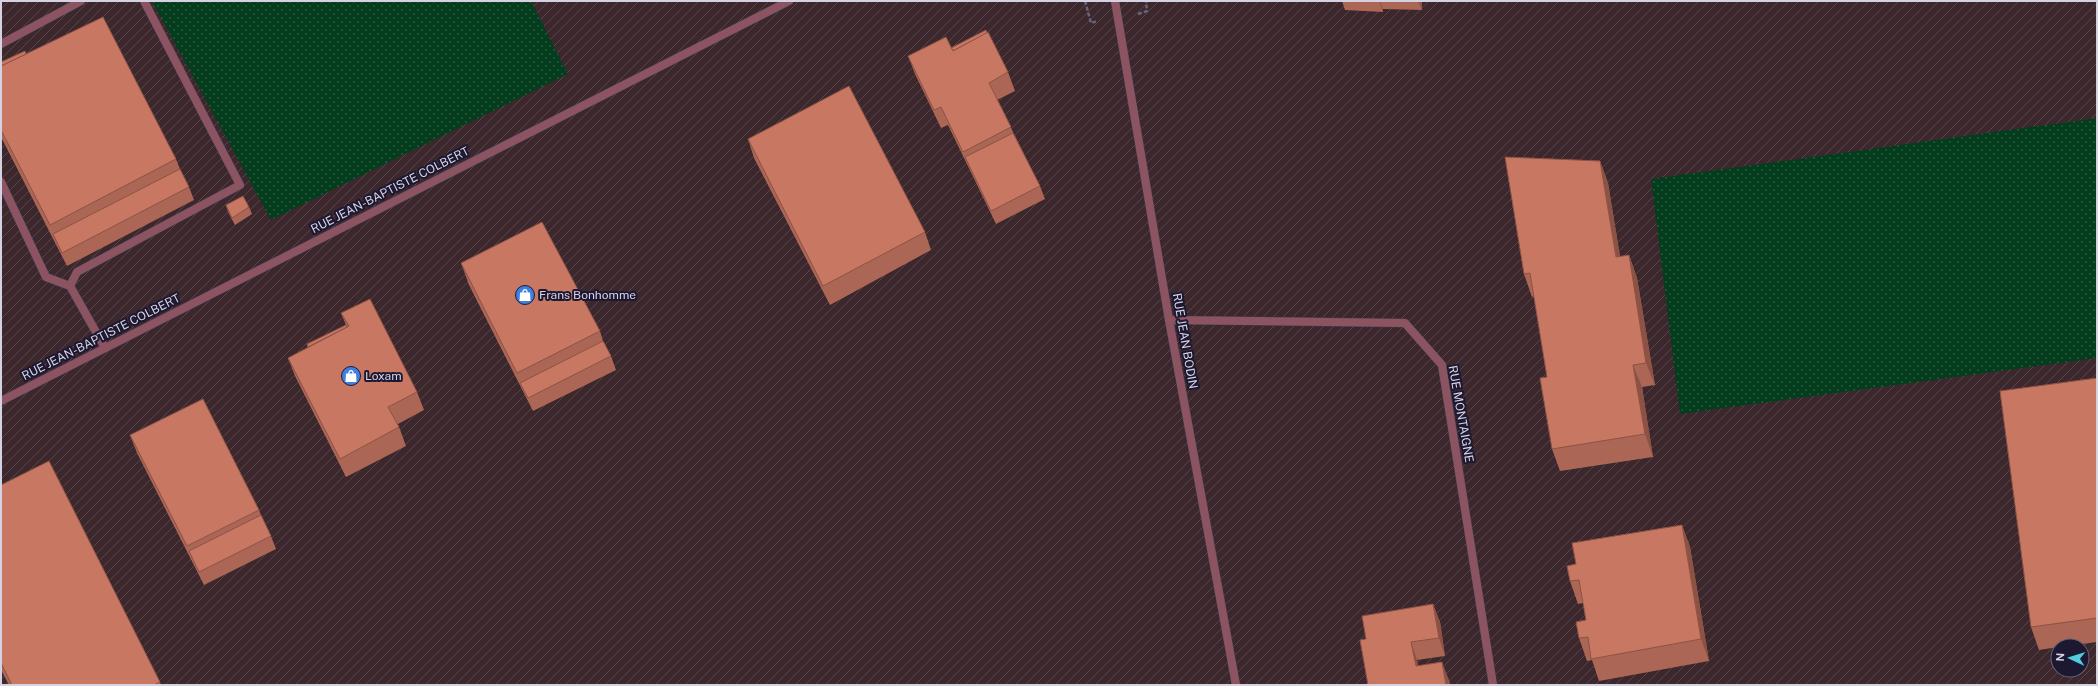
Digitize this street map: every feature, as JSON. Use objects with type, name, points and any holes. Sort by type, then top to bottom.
[{"type":"street","points":[[1,44],[81,1]]},
{"type":"street","points":[[70,286],[77,272],[240,185],[144,1]]},
{"type":"street","name":"RUE JEAN-BAPTISTE COLBERT","points":[[1,401],[789,1]]},
{"type":"street","name":"RUE JEAN BODIN","points":[[1115,1],[1169,320],[1236,685]]},
{"type":"street","points":[[1,182],[46,277],[70,286],[105,348]]},
{"type":"street","name":"RUE MONTAIGNE","points":[[1169,320],[1405,323],[1442,365],[1493,685]]},
{"type":"path","points":[[1085,1],[1091,23],[1102,20]]},
{"type":"path","points":[[1134,15],[1147,12],[1146,1]]},
{"type":"shaded area","points":[[1,1],[2097,1],[2097,685],[1,685]]},
{"type":"green space","points":[[152,1],[531,1],[568,74],[271,220]]},
{"type":"green space","points":[[2097,118],[2097,358],[1680,414],[1651,179]]},
{"type":"building","points":[[103,17],[176,159],[50,225],[1,130],[1,66]]},
{"type":"building","points":[[986,30],[987,33],[953,51],[951,48]]},
{"type":"building","points":[[988,32],[1008,72],[989,83],[1011,127],[963,152],[941,107],[934,110],[908,56],[946,37],[953,51]]},
{"type":"building","points":[[25,51],[26,54],[1,66],[1,62]]},
{"type":"building","points":[[849,86],[925,232],[823,286],[748,139]]},
{"type":"building","points":[[1013,133],[1040,186],[991,211],[965,157]]},
{"type":"building","points":[[1505,157],[1600,161],[1616,257],[1629,255],[1646,363],[1633,365],[1645,434],[1552,449],[1540,378],[1547,377],[1530,273],[1524,274]]},
{"type":"building","points":[[180,169],[189,187],[62,253],[53,234]]},
{"type":"building","points":[[243,196],[249,207],[232,218],[226,205]]},
{"type":"building","points":[[542,222],[600,331],[517,373],[461,263]]},
{"type":"building","points":[[370,299],[417,392],[388,407],[399,427],[340,459],[288,358],[349,326],[341,313]]},
{"type":"building","points":[[346,325],[347,327],[308,347],[307,344]]},
{"type":"building","points":[[603,341],[611,356],[528,398],[520,383]]},
{"type":"building","points":[[2097,378],[2097,618],[2031,627],[2000,391]]},
{"type":"building","points":[[203,399],[259,510],[187,546],[130,435]]},
{"type":"building","points":[[49,461],[160,682],[154,685],[12,685],[1,663],[1,485]]},
{"type":"building","points":[[261,515],[271,536],[199,572],[189,551]]},
{"type":"building","points":[[1682,525],[1701,639],[1591,659],[1588,637],[1579,638],[1576,622],[1586,620],[1579,580],[1570,581],[1567,566],[1576,564],[1572,543]]},
{"type":"building","points":[[1433,604],[1439,638],[1411,642],[1416,666],[1442,662],[1446,685],[1368,685],[1360,640],[1366,639],[1362,616]]},
{"type":"place","name":"Frans Bonhomme","points":[[525,295]]},
{"type":"place","name":"Loxam","points":[[351,376]]}]
